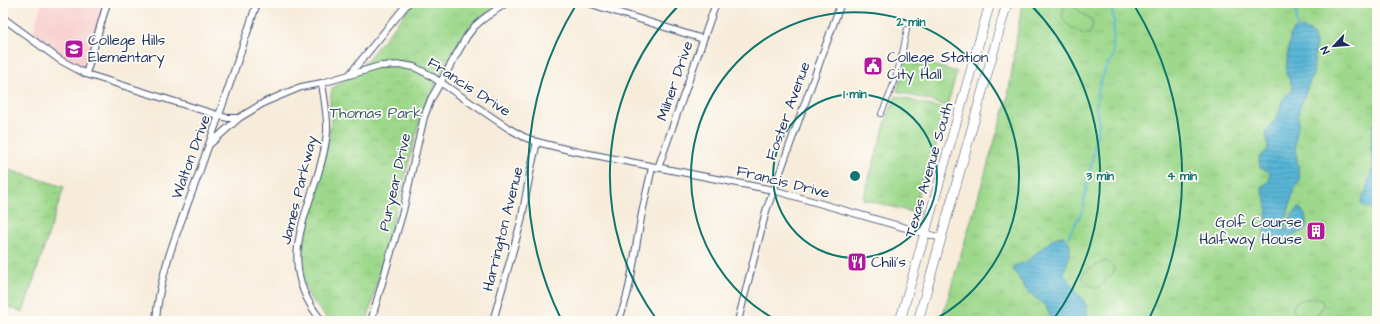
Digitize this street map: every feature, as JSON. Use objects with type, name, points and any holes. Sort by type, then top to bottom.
[{"type":"main road","name":"Texas Avenue South","points":[[900,321],[990,3]]},
{"type":"main road","name":"Texas Avenue South","points":[[918,321],[1007,3]]},
{"type":"street","points":[[86,74],[107,3]]},
{"type":"street","name":"Walton Drive","points":[[156,321],[161,284],[168,259],[209,145],[257,3]]},
{"type":"street","points":[[350,74],[408,3]]},
{"type":"street","name":"Puryear Drive","points":[[371,321],[403,211],[424,117],[431,99],[460,46],[475,26],[506,3]]},
{"type":"street","points":[[588,3],[703,40]]},
{"type":"street","name":"Milner Drive","points":[[618,321],[628,293],[639,227],[656,167],[716,3]]},
{"type":"street","name":"Foster Avenue","points":[[738,321],[758,236],[773,190],[841,3]]},
{"type":"street","points":[[3,18],[60,60],[86,74],[219,116],[239,118]]},
{"type":"street","points":[[881,114],[892,92],[903,53],[907,29]]},
{"type":"street","name":"Francis Drive","points":[[209,145],[239,118],[264,102],[294,89],[322,83],[380,66],[403,65],[414,67],[440,82],[508,128],[537,142],[773,190],[941,238]]},
{"type":"street","name":"James Parkway","points":[[322,83],[327,132],[323,153],[300,233],[297,251],[298,273],[305,296],[322,321]]},
{"type":"street","name":"Harrington Avenue","points":[[493,321],[521,222],[537,142]]},
{"type":"shaded area","name":"College Hills Elementary","points":[[42,3],[107,3],[86,74],[33,32]]},
{"type":"green space","name":"Thomas Park","points":[[414,3],[502,3],[475,21],[462,36],[422,112],[367,321],[329,321],[310,298],[305,285],[301,258],[307,226],[331,126],[330,101],[332,89],[361,67]]},
{"type":"green space","points":[[1022,3],[1377,3],[1377,321],[941,321],[1008,97]]},
{"type":"green space","points":[[1068,5],[1074,6],[1092,20],[1093,27],[1089,34],[1081,33],[1065,22],[1063,19],[1063,12],[1064,7]]},
{"type":"green space","points":[[907,57],[957,72],[947,106],[897,91]]},
{"type":"green space","points":[[896,96],[946,110],[934,152],[918,196],[919,214],[863,199],[887,118]]},
{"type":"green space","points":[[3,168],[64,187],[23,312],[3,305]]},
{"type":"green space","points":[[1105,261],[1113,266],[1114,273],[1105,280],[1104,284],[1098,287],[1092,286],[1086,282],[1082,277],[1084,272]]},
{"type":"green space","points":[[1317,298],[1322,301],[1323,307],[1312,321],[1297,321],[1293,308],[1294,304],[1299,300]]},
{"type":"water","points":[[1293,29],[1305,29],[1310,31],[1314,37],[1316,45],[1313,74],[1299,109],[1295,146],[1300,180],[1293,192],[1284,229],[1285,231],[1287,230],[1292,214],[1299,208],[1305,215],[1307,227],[1304,231],[1279,242],[1271,243],[1266,241],[1263,237],[1267,210],[1262,188],[1262,186],[1269,182],[1270,173],[1260,168],[1259,158],[1268,148],[1266,133],[1278,115],[1283,99],[1291,92],[1293,87],[1286,73],[1286,69],[1290,37]]},
{"type":"water","points":[[1377,120],[1377,207],[1367,208],[1362,205],[1361,200],[1366,191],[1374,166],[1371,150],[1374,124]]},
{"type":"water","points":[[1063,236],[1069,242],[1070,249],[1070,255],[1064,274],[1074,287],[1077,294],[1085,303],[1087,309],[1087,321],[1052,321],[1046,306],[1027,291],[1013,269],[1014,266],[1026,262],[1054,238]]},
{"type":"waterway","points":[[1065,242],[1082,212],[1099,123],[1096,108],[1098,90],[1107,64],[1113,58],[1114,18],[1110,3]]},
{"type":"waterway","points":[[1296,3],[1297,29]]},
{"type":"place","name":"College Hills Elementary","points":[[74,49]]},
{"type":"place","name":"College Station City Hall","points":[[873,66]]},
{"type":"place","name":"Golf Course Halfway House","points":[[1316,231]]},
{"type":"place","name":"Chili's","points":[[857,262]]}]
